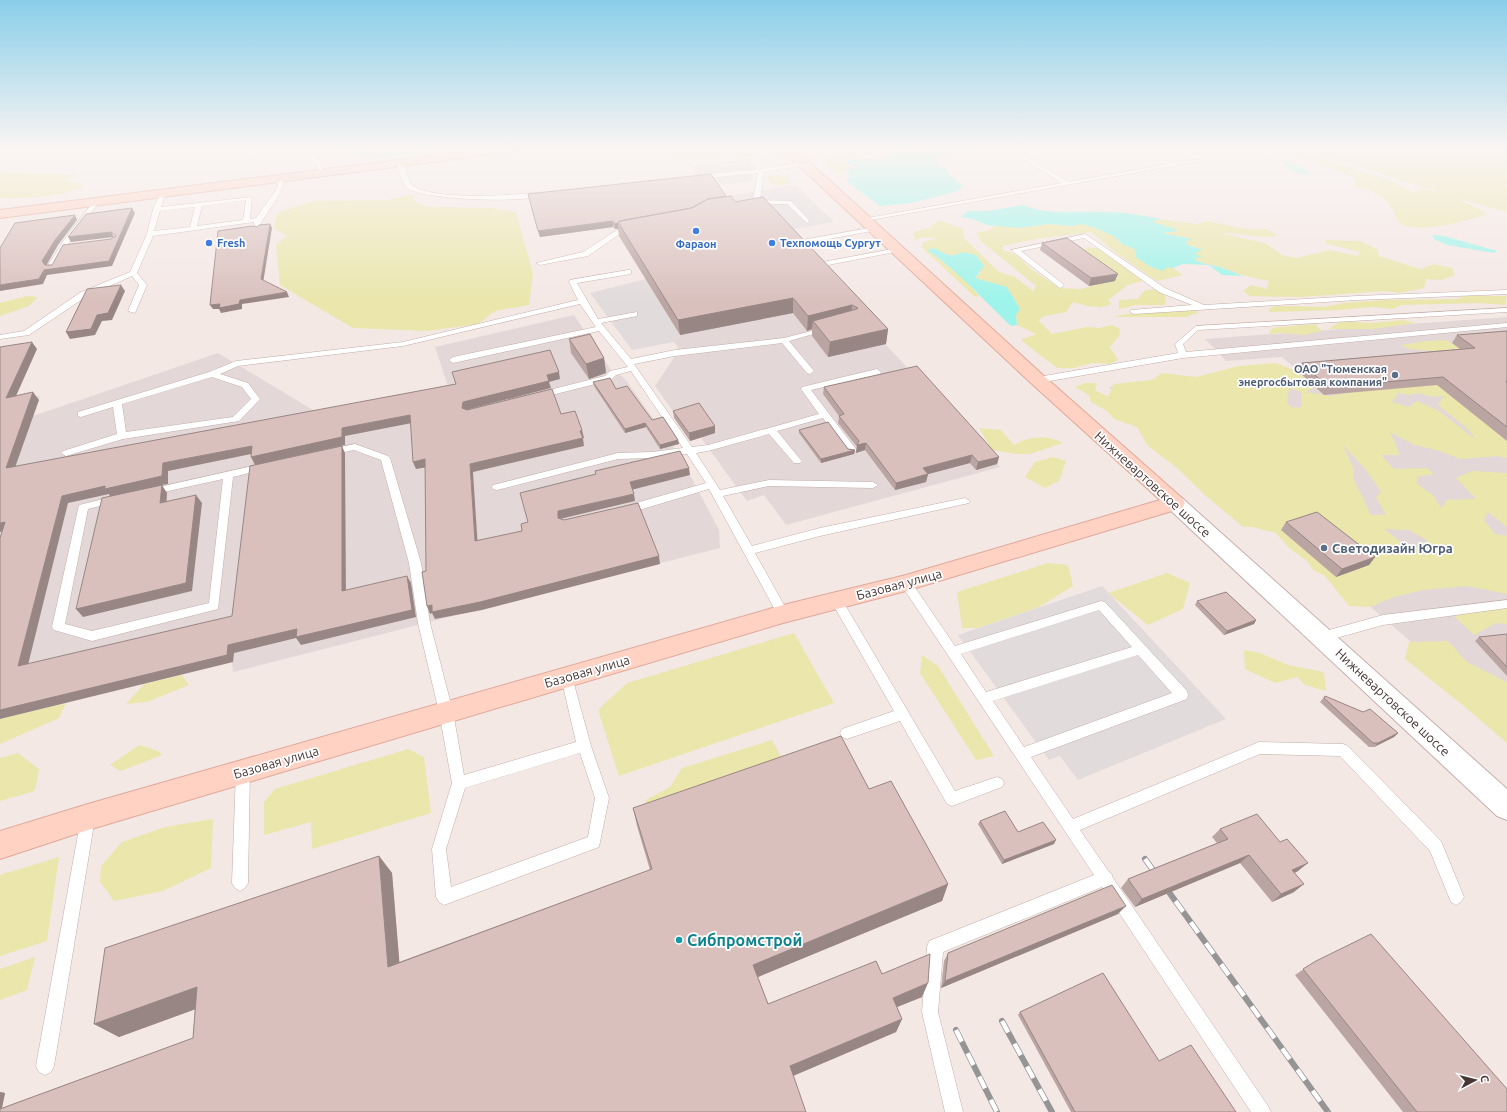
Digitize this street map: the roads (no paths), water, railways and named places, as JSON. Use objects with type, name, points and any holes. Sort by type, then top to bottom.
[{"type":"street","points":[[0,214],[122,199]]},
{"type":"street","name":"Нижневартовское шоссе","points":[[842,199],[1038,380],[1176,503],[1507,807]]},
{"type":"street","name":"Базовая улица","points":[[0,845],[243,771],[783,614],[906,583],[1176,503]]},
{"type":"lane","points":[[0,337],[26,333],[84,294],[133,273],[150,234],[160,199]]},
{"type":"lane","points":[[156,210],[242,199]]},
{"type":"lane","points":[[246,222],[250,199]]},
{"type":"lane","points":[[257,229],[258,220],[272,199]]},
{"type":"lane","points":[[802,242],[870,224],[990,199]]},
{"type":"lane","points":[[51,267],[61,247],[96,202]]},
{"type":"lane","points":[[735,205],[756,202],[789,202],[807,221]]},
{"type":"lane","points":[[192,229],[199,204]]},
{"type":"lane","points":[[150,234],[258,220]]},
{"type":"lane","points":[[540,263],[585,254],[619,232],[640,228]]},
{"type":"lane","points":[[1060,286],[1015,250],[1085,236],[1162,290],[1203,307]]},
{"type":"lane","points":[[61,247],[76,245]]},
{"type":"lane","points":[[823,264],[898,250]]},
{"type":"lane","points":[[628,272],[573,282],[578,295],[598,325],[630,365],[712,485],[783,614]]},
{"type":"lane","points":[[132,311],[143,285],[133,273]]},
{"type":"lane","points":[[1134,312],[1357,298],[1507,292]]},
{"type":"lane","points":[[80,414],[212,374],[236,364],[251,361],[364,350],[403,344],[583,301]]},
{"type":"lane","points":[[1183,355],[1179,344],[1196,328],[1507,310]]},
{"type":"lane","points":[[453,360],[598,325],[634,314]]},
{"type":"lane","points":[[1038,380],[1183,355],[1507,325]]},
{"type":"lane","points":[[531,398],[608,378],[613,373],[630,365],[675,353],[784,340],[836,327]]},
{"type":"lane","points":[[784,340],[810,371]]},
{"type":"lane","points":[[852,450],[805,389],[877,372]]},
{"type":"lane","points":[[66,452],[122,436],[236,419],[256,399],[245,385],[212,374]]},
{"type":"lane","points":[[117,403],[122,436]]},
{"type":"lane","points":[[497,487],[618,456],[652,455],[690,451],[824,415]]},
{"type":"lane","points":[[771,430],[797,461]]},
{"type":"lane","points":[[318,455],[355,447],[385,458],[415,563],[424,623],[446,712],[459,783],[439,849],[444,897],[594,842],[602,798],[584,746],[567,677]]},
{"type":"lane","points":[[228,475],[214,606],[92,636],[58,627],[83,507],[273,465]]},
{"type":"lane","points":[[717,494],[769,482],[873,485]]},
{"type":"lane","points":[[617,512],[712,485]]},
{"type":"lane","points":[[748,551],[820,532],[965,501]]},
{"type":"lane","points":[[906,583],[985,698],[1262,1112]]},
{"type":"lane","points":[[837,601],[952,799],[997,783]]},
{"type":"lane","points":[[1322,637],[1383,620],[1507,604]]},
{"type":"lane","points":[[953,652],[1101,605],[1182,695],[1022,754]]},
{"type":"lane","points":[[985,698],[1141,649]]},
{"type":"lane","points":[[847,733],[903,714]]},
{"type":"lane","points":[[459,783],[584,746]]},
{"type":"lane","points":[[1071,827],[1259,748],[1343,750],[1436,846],[1456,897]]},
{"type":"lane","points":[[240,883],[243,771]]},
{"type":"lane","points":[[45,1066],[88,817]]},
{"type":"lane","points":[[954,1112],[930,1012],[935,948],[1106,878]]},
{"type":"water","points":[[870,199],[927,199],[911,203],[880,206]]},
{"type":"water","points":[[1023,205],[1043,211],[1120,213],[1160,219],[1152,222],[1176,229],[1175,232],[1165,232],[1166,234],[1192,239],[1185,242],[1190,246],[1202,249],[1195,254],[1202,257],[1194,258],[1199,262],[1223,268],[1243,276],[1222,275],[1209,265],[1183,264],[1173,268],[1167,267],[1163,271],[1151,267],[1136,257],[1136,252],[1133,248],[1123,245],[1115,237],[1096,228],[1082,224],[1072,226],[1049,224],[1018,228],[987,225],[973,219],[961,217],[968,211],[988,211]]},
{"type":"water","points":[[1432,235],[1444,236],[1497,251],[1494,253],[1447,245],[1434,239]]},
{"type":"water","points":[[935,248],[948,255],[955,255],[962,252],[976,255],[984,266],[975,278],[1007,287],[1020,309],[1016,315],[1017,325],[1011,326],[960,276],[927,250]]},
{"type":"railway","points":[[1145,859],[1328,1112]]},
{"type":"railway","points":[[1002,1021],[1052,1112]]},
{"type":"railway","points":[[956,1030],[997,1112]]},
{"type":"place","name":"Фараон","points":[[696,231]]},
{"type":"place","name":"Fresh","points":[[209,243]]},
{"type":"place","name":"Техпомощь Сургут","points":[[772,243]]},
{"type":"place","name":"ОАО \"Тюменская энергосбытовая компания\"","points":[[1395,375]]},
{"type":"place","name":"Светодизайн Югра","points":[[1324,548]]},
{"type":"place","name":"Сибпромстрой","points":[[679,940]]}]
